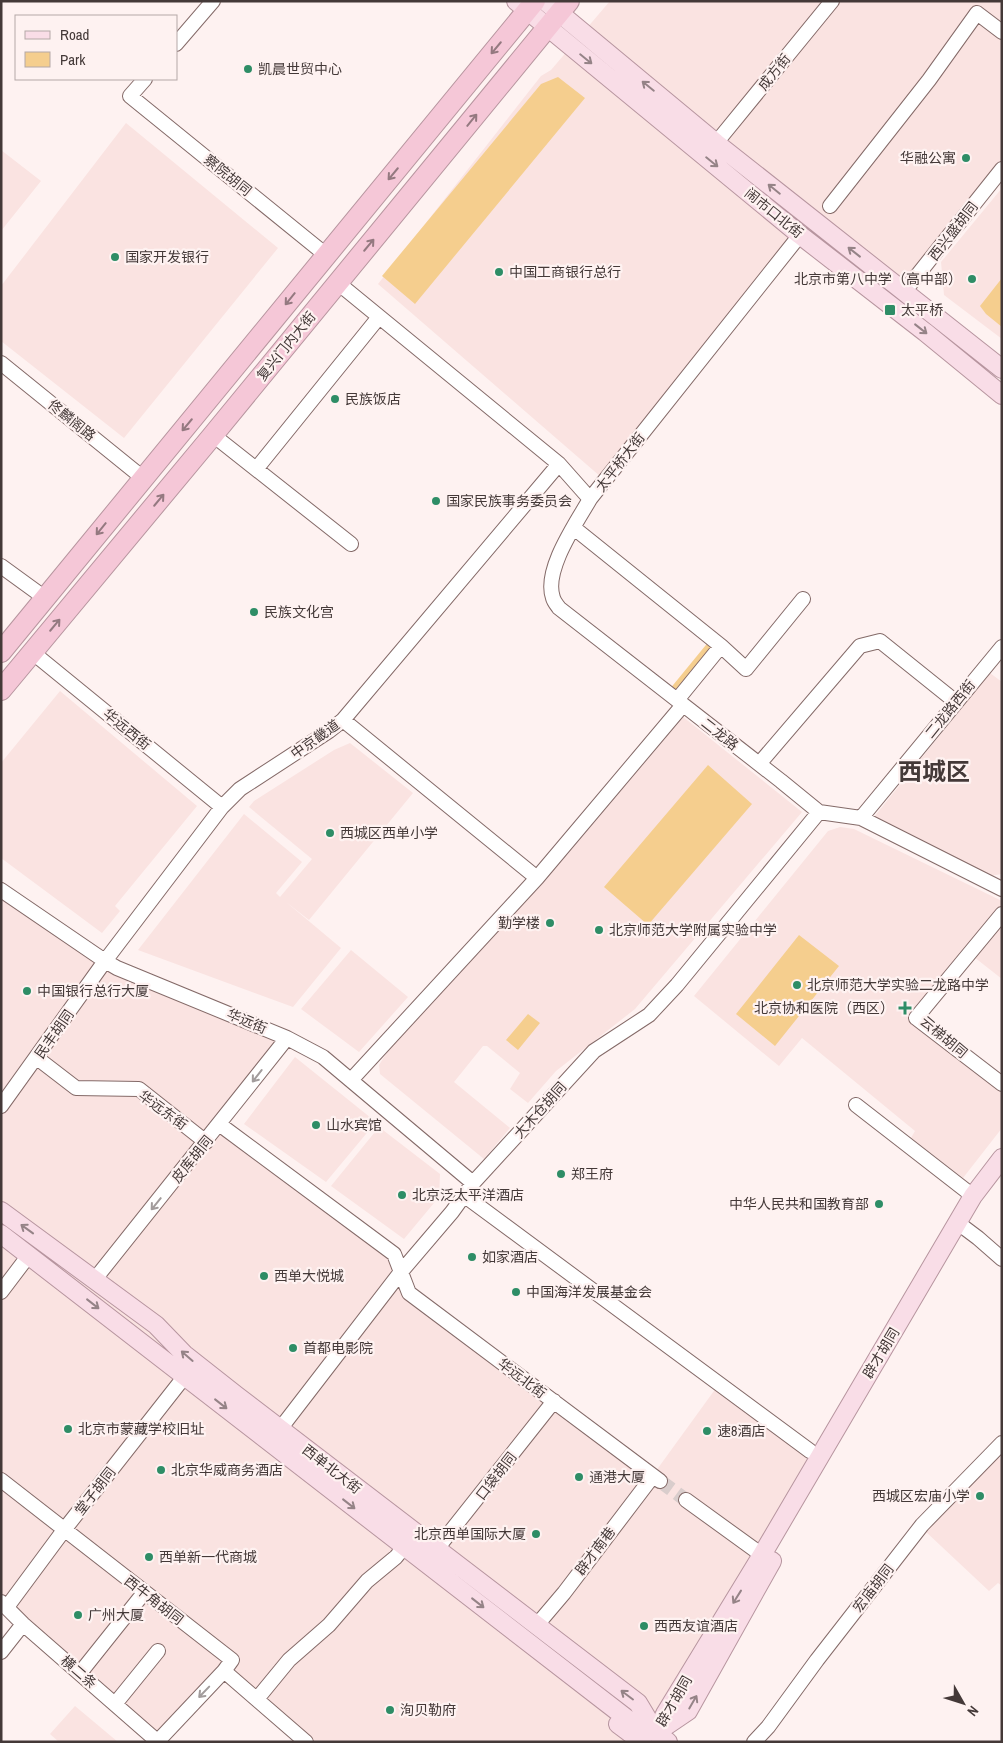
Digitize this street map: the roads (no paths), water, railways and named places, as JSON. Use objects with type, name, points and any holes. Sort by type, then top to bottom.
[{"type":"highway","name":"复兴门内大街","points":[[1,652],[326,255],[543,8]]},
{"type":"highway","name":"复兴门内大街","points":[[1,690],[338,283],[543,8]]},
{"type":"main road","name":"闹市口北街","points":[[543,8],[1002,369]]},
{"type":"main road","name":"闹市口北街","points":[[543,8],[800,234],[1002,394]]},
{"type":"main road","points":[[800,234],[812,219]]},
{"type":"main road","name":"辟才胡同","points":[[653,1740],[688,1710],[962,1226],[973,1196],[1002,1158]]},
{"type":"main road","name":"辟才胡同","points":[[653,1740],[665,1714],[962,1226],[978,1210],[1002,1178]]},
{"type":"main road","name":"西单北大街","points":[[1,1211],[156,1325],[184,1354],[436,1550],[638,1703],[653,1740]]},
{"type":"main road","name":"西单北大街","points":[[1,1234],[653,1740]]},
{"type":"street","points":[[178,42],[213,1]]},
{"type":"street","name":"成方街","points":[[716,143],[832,1]]},
{"type":"street","points":[[830,206],[929,80],[977,13],[1002,32]]},
{"type":"street","name":"察院胡同","points":[[144,80],[130,96],[326,255]]},
{"type":"street","name":"西兴盛胡同","points":[[904,292],[1002,169]]},
{"type":"street","name":"太平桥大街","points":[[338,283],[558,464],[590,498],[800,234]]},
{"type":"street","points":[[256,468],[379,317]]},
{"type":"street","name":"佟麟阁路","points":[[1,363],[143,478]]},
{"type":"street","points":[[214,435],[351,544]]},
{"type":"street","name":"中京畿道","points":[[105,961],[222,807],[240,789],[343,720],[558,464]]},
{"type":"street","name":"二龙路","points":[[590,498],[556,559],[552,579],[553,598],[559,608],[819,812]]},
{"type":"street","points":[[574,528],[722,646],[746,669],[803,599]]},
{"type":"street","points":[[1,566],[45,598]]},
{"type":"street","points":[[759,764],[860,646],[880,641],[956,702]]},
{"type":"street","points":[[352,1079],[537,878],[680,703],[722,646]]},
{"type":"street","name":"二龙路西街","points":[[861,818],[1002,647]]},
{"type":"street","name":"华远西街","points":[[32,652],[222,807]]},
{"type":"street","points":[[343,720],[537,878]]},
{"type":"street","points":[[819,812],[861,818],[1002,889]]},
{"type":"street","name":"大木仓胡同","points":[[280,1429],[400,1273],[465,1196],[473,1183],[594,1051],[649,1015],[677,985],[819,812]]},
{"type":"street","name":"华远街","points":[[1,890],[105,961],[287,1038],[323,1057],[352,1079],[473,1183]]},
{"type":"street","name":"云梯胡同","points":[[1002,914],[916,1018],[1002,1084]]},
{"type":"street","name":"民丰胡同","points":[[1,1106],[105,961]]},
{"type":"street","name":"皮库胡同","points":[[95,1279],[287,1038]]},
{"type":"street","name":"华远东街","points":[[37,1058],[76,1088],[139,1090],[206,1142]]},
{"type":"street","points":[[856,1104],[973,1196]]},
{"type":"street","name":"华远北街","points":[[219,1124],[394,1254],[409,1293],[656,1478]]},
{"type":"street","points":[[465,1196],[810,1451]]},
{"type":"street","points":[[962,1226],[1002,1259]]},
{"type":"street","points":[[1,1292],[29,1255]]},
{"type":"street","name":"堂子胡同","points":[[4,1605],[185,1376]]},
{"type":"street","name":"口袋胡同","points":[[436,1550],[554,1402]]},
{"type":"street","name":"宏庙胡同","points":[[754,1742],[768,1727],[922,1525],[1000,1449]]},
{"type":"street","name":"辟才南巷","points":[[536,1626],[656,1478]]},
{"type":"street","points":[[1,1480],[64,1530]]},
{"type":"street","points":[[686,1500],[762,1555]]},
{"type":"street","name":"西牛角胡同","points":[[64,1530],[232,1660],[224,1671]]},
{"type":"street","points":[[257,1699],[289,1660],[329,1626],[367,1581],[396,1557],[404,1547]]},
{"type":"street","points":[[80,1673],[143,1594]]},
{"type":"street","name":"横二条","points":[[4,1605],[157,1742]]},
{"type":"street","points":[[1,1652],[23,1624]]},
{"type":"street","points":[[115,1704],[158,1651]]},
{"type":"street","points":[[157,1742],[224,1671],[306,1742]]},
{"type":"tunnel","points":[[660,1481],[686,1500]]},
{"type":"place","name":"凯晨世贸中心","points":[[248,69]]},
{"type":"place","name":"华融公寓","points":[[966,158]]},
{"type":"place","name":"国家开发银行","points":[[115,257]]},
{"type":"place","name":"中国工商银行总行","points":[[499,272]]},
{"type":"place","name":"北京市第八中学（高中部）","points":[[972,279]]},
{"type":"place","name":"太平桥","points":[[890,310]]},
{"type":"place","name":"民族饭店","points":[[335,399]]},
{"type":"place","name":"国家民族事务委员会","points":[[436,501]]},
{"type":"place","name":"民族文化宫","points":[[254,612]]},
{"type":"place","name":"西城区西单小学","points":[[330,833]]},
{"type":"place","name":"勤学楼","points":[[550,923]]},
{"type":"place","name":"北京师范大学附属实验中学","points":[[599,930]]},
{"type":"place","name":"北京师范大学实验二龙路中学","points":[[797,985]]},
{"type":"place","name":"中国银行总行大厦","points":[[27,991]]},
{"type":"place","name":"北京协和医院（西区）","points":[[905,1008]]},
{"type":"place","name":"山水宾馆","points":[[316,1125]]},
{"type":"place","name":"郑王府","points":[[561,1174]]},
{"type":"place","name":"北京泛太平洋酒店","points":[[402,1195]]},
{"type":"place","name":"中华人民共和国教育部","points":[[879,1204]]},
{"type":"place","name":"如家酒店","points":[[472,1257]]},
{"type":"place","name":"西单大悦城","points":[[264,1276]]},
{"type":"place","name":"中国海洋发展基金会","points":[[516,1292]]},
{"type":"place","name":"首都电影院","points":[[293,1348]]},
{"type":"place","name":"北京市蒙藏学校旧址","points":[[68,1429]]},
{"type":"place","name":"速8酒店","points":[[707,1431]]},
{"type":"place","name":"北京华威商务酒店","points":[[161,1470]]},
{"type":"place","name":"通港大厦","points":[[579,1477]]},
{"type":"place","name":"西城区宏庙小学","points":[[980,1496]]},
{"type":"place","name":"北京西单国际大厦","points":[[536,1534]]},
{"type":"place","name":"西单新一代商城","points":[[149,1557]]},
{"type":"place","name":"广州大厦","points":[[78,1615]]},
{"type":"place","name":"西西友谊酒店","points":[[644,1626]]},
{"type":"place","name":"洵贝勒府","points":[[390,1710]]},
{"type":"district","name":"西城区","points":[[934,772]]}]
